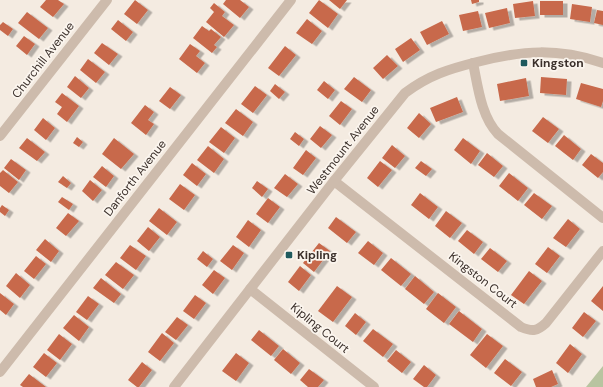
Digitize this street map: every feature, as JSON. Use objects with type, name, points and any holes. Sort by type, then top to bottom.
[{"type":"street","name":"Churchill Avenue","points":[[0,136],[107,0]]},
{"type":"street","name":"Danforth Avenue","points":[[0,372],[291,0]]},
{"type":"street","name":"Westmount Avenue","points":[[174,387],[334,181],[405,93],[418,83],[435,74],[512,54],[551,52],[603,63]]},
{"type":"street","points":[[473,63],[484,112],[498,134],[603,218]]},
{"type":"street","name":"Kingston Court","points":[[334,181],[521,327],[530,331],[540,328],[546,323],[603,251]]},
{"type":"street","name":"Kipling Court","points":[[250,289],[374,387]]},
{"type":"green space","points":[[603,366],[603,387],[586,387]]},
{"type":"building","points":[[46,0],[58,0],[64,4],[53,17],[40,7]]},
{"type":"building","points":[[135,0],[148,10],[137,24],[124,14]]},
{"type":"building","points":[[226,0],[240,0],[249,7],[240,18],[223,4]]},
{"type":"building","points":[[319,0],[338,14],[328,28],[309,13]]},
{"type":"building","points":[[329,0],[347,0],[340,9]]},
{"type":"building","points":[[471,0],[479,0],[479,2],[472,4]]},
{"type":"building","points":[[533,1],[535,16],[515,18],[513,4]]},
{"type":"building","points":[[540,1],[563,1],[563,15],[540,15]]},
{"type":"building","points":[[214,3],[225,12],[222,16],[234,25],[224,37],[206,22],[214,12],[210,8]]},
{"type":"building","points":[[572,4],[592,7],[590,22],[570,19]]},
{"type":"building","points":[[507,8],[510,23],[489,28],[485,13]]},
{"type":"building","points":[[597,10],[603,11],[603,25],[594,23]]},
{"type":"building","points":[[478,11],[482,27],[463,31],[459,15]]},
{"type":"building","points":[[27,12],[48,28],[39,39],[18,23]]},
{"type":"building","points":[[307,19],[322,31],[312,44],[296,33]]},
{"type":"building","points":[[118,20],[133,32],[126,41],[111,29]]},
{"type":"building","points":[[442,21],[449,34],[427,45],[420,32]]},
{"type":"building","points":[[3,22],[13,29],[8,36],[0,30],[0,25]]},
{"type":"building","points":[[202,26],[209,31],[211,29],[221,37],[214,45],[217,47],[212,53],[193,38]]},
{"type":"building","points":[[24,36],[35,44],[27,55],[16,46]]},
{"type":"building","points":[[411,38],[420,50],[403,62],[395,49]]},
{"type":"building","points":[[102,43],[118,54],[109,65],[94,53]]},
{"type":"building","points":[[190,44],[200,51],[196,56],[205,63],[197,73],[179,59]]},
{"type":"building","points":[[285,46],[296,55],[279,76],[268,68]]},
{"type":"building","points":[[387,55],[398,66],[383,79],[373,68]]},
{"type":"building","points":[[88,59],[105,72],[96,83],[80,70]]},
{"type":"building","points":[[75,76],[89,88],[81,98],[67,87]]},
{"type":"building","points":[[354,77],[371,90],[362,102],[344,89]]},
{"type":"building","points":[[541,77],[567,79],[566,95],[540,93]]},
{"type":"building","points":[[526,78],[529,96],[500,101],[497,84]]},
{"type":"building","points":[[324,81],[335,90],[328,99],[317,90]]},
{"type":"building","points":[[581,83],[603,89],[603,101],[601,107],[576,99]]},
{"type":"building","points":[[275,84],[285,92],[279,99],[270,91]]},
{"type":"building","points":[[255,86],[267,95],[253,113],[241,104]]},
{"type":"building","points":[[170,87],[181,95],[170,109],[159,101]]},
{"type":"building","points":[[62,93],[79,106],[67,122],[57,114],[62,107],[55,102]]},
{"type":"building","points":[[457,97],[463,112],[436,122],[430,108]]},
{"type":"building","points":[[341,101],[352,109],[340,125],[329,116]]},
{"type":"building","points":[[145,105],[154,112],[148,120],[154,124],[146,135],[131,123]]},
{"type":"building","points":[[236,109],[253,122],[243,136],[225,123]]},
{"type":"building","points":[[419,113],[431,124],[419,138],[407,128]]},
{"type":"building","points":[[543,117],[559,129],[548,143],[532,131]]},
{"type":"building","points":[[43,118],[55,128],[46,140],[34,130]]},
{"type":"building","points":[[320,126],[332,135],[321,148],[310,139]]},
{"type":"building","points":[[221,127],[235,138],[224,153],[209,142]]},
{"type":"building","points":[[295,132],[304,139],[299,146],[290,139]]},
{"type":"building","points":[[564,135],[581,149],[573,160],[555,146]]},
{"type":"building","points":[[77,137],[83,142],[79,147],[73,143]]},
{"type":"building","points":[[27,138],[45,152],[37,161],[19,148]]},
{"type":"building","points":[[114,138],[134,154],[121,169],[102,154]]},
{"type":"building","points":[[463,138],[480,151],[471,164],[454,150]]},
{"type":"building","points":[[392,145],[405,156],[395,168],[382,158]]},
{"type":"building","points":[[208,146],[224,159],[214,173],[197,160]]},
{"type":"building","points":[[306,150],[316,158],[303,175],[293,168]]},
{"type":"building","points":[[487,153],[503,166],[494,177],[478,165]]},
{"type":"building","points":[[591,154],[603,163],[603,172],[598,178],[582,165]]},
{"type":"building","points":[[11,159],[26,170],[19,180],[4,168]]},
{"type":"building","points":[[380,161],[392,170],[378,187],[367,178]]},
{"type":"building","points":[[421,161],[432,169],[426,176],[415,168]]},
{"type":"building","points":[[192,163],[206,174],[197,186],[183,175]]},
{"type":"building","points":[[102,166],[114,176],[106,187],[93,177]]},
{"type":"building","points":[[3,170],[18,182],[9,193],[0,186],[0,173]]},
{"type":"building","points":[[509,173],[528,188],[518,201],[499,186]]},
{"type":"building","points":[[285,174],[298,184],[287,197],[274,188]]},
{"type":"building","points":[[63,176],[71,183],[67,188],[58,182]]},
{"type":"building","points":[[90,180],[102,190],[93,201],[82,191]]},
{"type":"building","points":[[257,181],[268,189],[262,197],[252,188]]},
{"type":"building","points":[[180,184],[195,195],[184,210],[169,199]]},
{"type":"building","points":[[420,193],[438,207],[429,219],[411,205]]},
{"type":"building","points":[[534,193],[552,206],[542,219],[524,205]]},
{"type":"building","points":[[62,197],[73,204],[69,210],[58,202]]},
{"type":"building","points":[[268,198],[280,207],[268,223],[256,214]]},
{"type":"building","points":[[2,205],[9,210],[5,216],[0,212]]},
{"type":"building","points":[[159,208],[177,222],[167,235],[149,221]]},
{"type":"building","points":[[446,211],[462,223],[450,238],[435,226]]},
{"type":"building","points":[[68,213],[79,221],[66,236],[56,228]]},
{"type":"building","points":[[336,217],[356,232],[347,243],[328,228]]},
{"type":"building","points":[[568,219],[580,229],[566,247],[553,238]]},
{"type":"building","points":[[248,220],[261,230],[249,247],[236,237]]},
{"type":"building","points":[[148,227],[160,237],[149,251],[137,241]]},
{"type":"building","points":[[467,230],[483,242],[474,254],[458,241]]},
{"type":"building","points":[[45,239],[59,251],[51,262],[36,250]]},
{"type":"building","points":[[368,241],[383,253],[374,265],[358,253]]},
{"type":"building","points":[[319,243],[330,251],[314,272],[303,263]]},
{"type":"building","points":[[130,245],[146,256],[136,270],[120,258]]},
{"type":"building","points":[[233,245],[244,253],[232,270],[220,261]]},
{"type":"building","points":[[548,247],[560,256],[547,273],[535,264]]},
{"type":"building","points":[[490,248],[507,261],[498,272],[481,259]]},
{"type":"building","points":[[203,251],[213,259],[207,267],[197,259]]},
{"type":"building","points":[[36,256],[46,264],[34,279],[24,271]]},
{"type":"building","points":[[391,258],[411,274],[401,286],[381,270]]},
{"type":"building","points":[[116,262],[134,275],[123,289],[105,275]]},
{"type":"building","points":[[300,266],[311,275],[299,291],[288,282]]},
{"type":"building","points":[[214,270],[225,278],[213,294],[202,285]]},
{"type":"building","points":[[529,271],[542,281],[524,304],[511,295]]},
{"type":"building","points":[[16,273],[30,285],[20,298],[6,286]]},
{"type":"building","points":[[415,276],[434,292],[424,304],[405,289]]},
{"type":"building","points":[[101,278],[121,294],[114,303],[93,288]]},
{"type":"building","points":[[337,286],[352,297],[333,322],[318,311]]},
{"type":"building","points":[[603,286],[603,311],[591,301]]},
{"type":"building","points":[[0,293],[14,304],[6,315],[0,310]]},
{"type":"building","points":[[438,293],[456,307],[444,323],[426,309]]},
{"type":"building","points":[[195,295],[206,303],[194,319],[183,311]]},
{"type":"building","points":[[88,296],[99,304],[87,320],[76,312]]},
{"type":"building","points":[[459,311],[482,329],[473,342],[449,324]]},
{"type":"building","points":[[584,312],[596,321],[583,337],[572,328]]},
{"type":"building","points":[[355,313],[366,322],[356,335],[345,326]]},
{"type":"building","points":[[74,315],[89,327],[79,341],[63,328]]},
{"type":"building","points":[[177,317],[188,325],[176,340],[165,332]]},
{"type":"building","points":[[373,329],[393,344],[383,357],[363,341]]},
{"type":"building","points":[[259,330],[279,346],[271,356],[251,340]]},
{"type":"building","points":[[162,333],[174,343],[160,361],[148,352]]},
{"type":"building","points":[[59,334],[72,344],[60,360],[47,350]]},
{"type":"building","points":[[487,334],[503,346],[486,368],[470,355]]},
{"type":"building","points":[[570,344],[582,354],[568,373],[556,363]]},
{"type":"building","points":[[283,349],[300,363],[291,374],[274,360]]},
{"type":"building","points":[[396,350],[411,362],[402,373],[387,361]]},
{"type":"building","points":[[44,353],[57,363],[46,377],[33,367]]},
{"type":"building","points":[[236,353],[249,363],[236,381],[222,371]]},
{"type":"building","points":[[505,359],[522,372],[511,386],[494,373]]},
{"type":"building","points":[[142,362],[152,370],[139,387],[137,387],[128,380]]},
{"type":"building","points":[[424,365],[436,375],[427,387],[424,387],[413,379]]},
{"type":"building","points":[[309,369],[324,380],[318,387],[308,387],[300,380]]},
{"type":"building","points":[[552,370],[558,384],[551,387],[536,387],[533,379]]},
{"type":"building","points":[[29,374],[46,387],[23,387],[20,385]]},
{"type":"place","name":"Kingston","points":[[524,63]]},
{"type":"place","name":"Kipling","points":[[289,255]]}]
